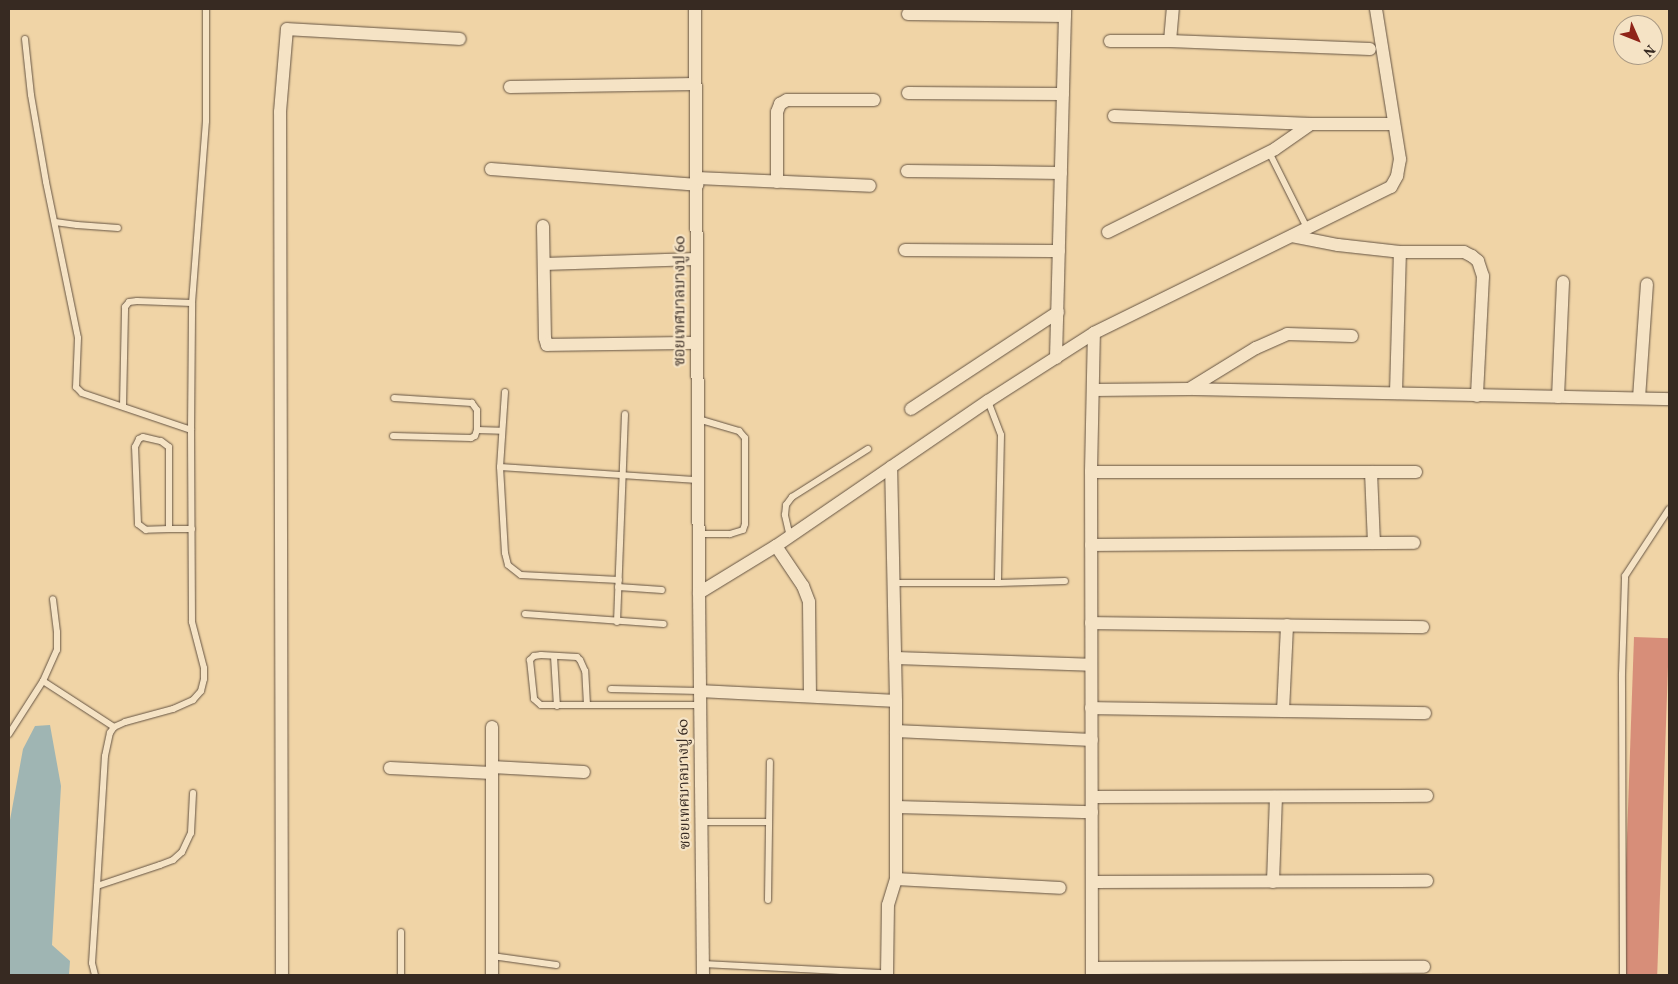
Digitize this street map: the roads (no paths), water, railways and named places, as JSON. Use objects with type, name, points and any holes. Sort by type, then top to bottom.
[{"type":"street","name":"ซอยเทศบาลบางปู 60","points":[[695,9],[703,970]]},
{"type":"street","points":[[1170,41],[1173,9]]},
{"type":"street","points":[[699,593],[790,537],[988,401],[1094,334],[1391,187],[1397,176],[1400,159],[1376,9]]},
{"type":"street","points":[[908,14],[1065,12],[1056,358]]},
{"type":"street","points":[[282,975],[280,112],[287,29],[460,39]]},
{"type":"street","points":[[1110,41],[1170,41],[1370,50]]},
{"type":"street","points":[[510,87],[695,84]]},
{"type":"street","points":[[908,93],[1063,94]]},
{"type":"street","points":[[777,182],[777,112],[780,104],[787,100],[874,100]]},
{"type":"street","points":[[1114,116],[1311,124],[1394,124]]},
{"type":"street","points":[[1108,232],[1269,152],[1311,124]]},
{"type":"street","points":[[491,169],[697,181],[870,186]]},
{"type":"street","points":[[907,171],[1061,173]]},
{"type":"street","points":[[543,226],[545,338],[547,345],[697,344]]},
{"type":"street","points":[[1292,236],[1338,245],[1400,252],[1464,252],[1478,261],[1483,276],[1477,396]]},
{"type":"street","points":[[905,250],[1059,251]]},
{"type":"street","points":[[1396,393],[1400,252]]},
{"type":"street","points":[[544,264],[696,259]]},
{"type":"street","points":[[1558,397],[1563,282]]},
{"type":"street","points":[[1639,398],[1647,284]]},
{"type":"street","points":[[911,408],[1058,312]]},
{"type":"street","points":[[1094,334],[1091,472],[1092,971],[1269,972],[1424,967]]},
{"type":"street","points":[[1189,389],[1256,348],[1287,334],[1352,336]]},
{"type":"street","points":[[1093,390],[1189,389],[1669,399]]},
{"type":"street","points":[[884,974],[888,905],[896,879],[896,701],[892,467]]},
{"type":"street","points":[[1091,472],[1416,472]]},
{"type":"street","points":[[1371,472],[1374,543]]},
{"type":"street","points":[[1091,545],[1414,543]]},
{"type":"street","points":[[776,546],[803,586],[809,602],[810,695]]},
{"type":"street","points":[[1091,623],[1424,627]]},
{"type":"street","points":[[1283,711],[1287,625]]},
{"type":"street","points":[[895,658],[1091,665]]},
{"type":"street","points":[[700,692],[810,695],[896,701]]},
{"type":"street","points":[[1092,708],[1425,713]]},
{"type":"street","points":[[492,727],[492,975]]},
{"type":"street","points":[[896,731],[1092,740]]},
{"type":"street","points":[[390,768],[584,772]]},
{"type":"street","points":[[1092,797],[1427,796]]},
{"type":"street","points":[[1273,882],[1276,797]]},
{"type":"street","points":[[896,807],[1092,812]]},
{"type":"street","points":[[896,879],[1060,888]]},
{"type":"street","points":[[1092,882],[1427,881]]},
{"type":"lane","points":[[95,975],[92,963],[105,756],[110,733],[114,727],[125,722],[173,709],[193,700],[201,691],[204,679],[204,668],[192,622],[190,430],[192,302],[206,121],[206,9]]},
{"type":"lane","points":[[25,39],[31,94],[78,338],[76,387],[82,393],[190,430]]},
{"type":"lane","points":[[1269,152],[1307,228]]},
{"type":"lane","points":[[55,222],[77,226],[118,228]]},
{"type":"lane","points":[[122,406],[125,307],[129,302],[138,301],[192,302]]},
{"type":"lane","points":[[505,392],[500,468],[505,553],[508,565],[514,571],[521,574],[662,590]]},
{"type":"lane","points":[[393,436],[471,438],[475,436],[477,430],[477,410],[472,403],[394,398]]},
{"type":"lane","points":[[988,401],[1001,435],[998,583]]},
{"type":"lane","points":[[617,622],[625,414]]},
{"type":"lane","points":[[698,419],[738,431],[745,438],[745,524],[739,532],[698,534]]},
{"type":"lane","points":[[477,430],[502,431]]},
{"type":"lane","points":[[170,529],[169,447],[161,440],[143,437],[139,439],[135,447],[138,524],[146,530],[192,529]]},
{"type":"lane","points":[[790,537],[785,515],[786,505],[792,497],[868,449]]},
{"type":"lane","points":[[500,468],[698,480]]},
{"type":"lane","points":[[1623,975],[1622,674],[1625,576],[1669,509]]},
{"type":"lane","points":[[894,583],[998,583],[1065,580]]},
{"type":"lane","points":[[9,734],[44,681],[57,650],[54,599]]},
{"type":"lane","points":[[525,614],[664,624]]},
{"type":"lane","points":[[587,705],[583,663],[577,657],[534,656],[530,660],[536,704],[557,706],[701,705]]},
{"type":"lane","points":[[554,656],[557,706]]},
{"type":"lane","points":[[44,681],[114,727]]},
{"type":"lane","points":[[611,689],[700,692]]},
{"type":"lane","points":[[768,900],[770,762]]},
{"type":"lane","points":[[97,886],[173,860],[182,852],[191,833],[193,793]]},
{"type":"lane","points":[[702,822],[769,822]]},
{"type":"lane","points":[[400,932],[401,975]]},
{"type":"lane","points":[[492,956],[556,965]]},
{"type":"lane","points":[[703,970],[884,974]]},
{"type":"water","points":[[50,725],[61,786],[52,945],[70,961],[69,975],[9,975],[10,820],[23,749],[35,726]]}]
